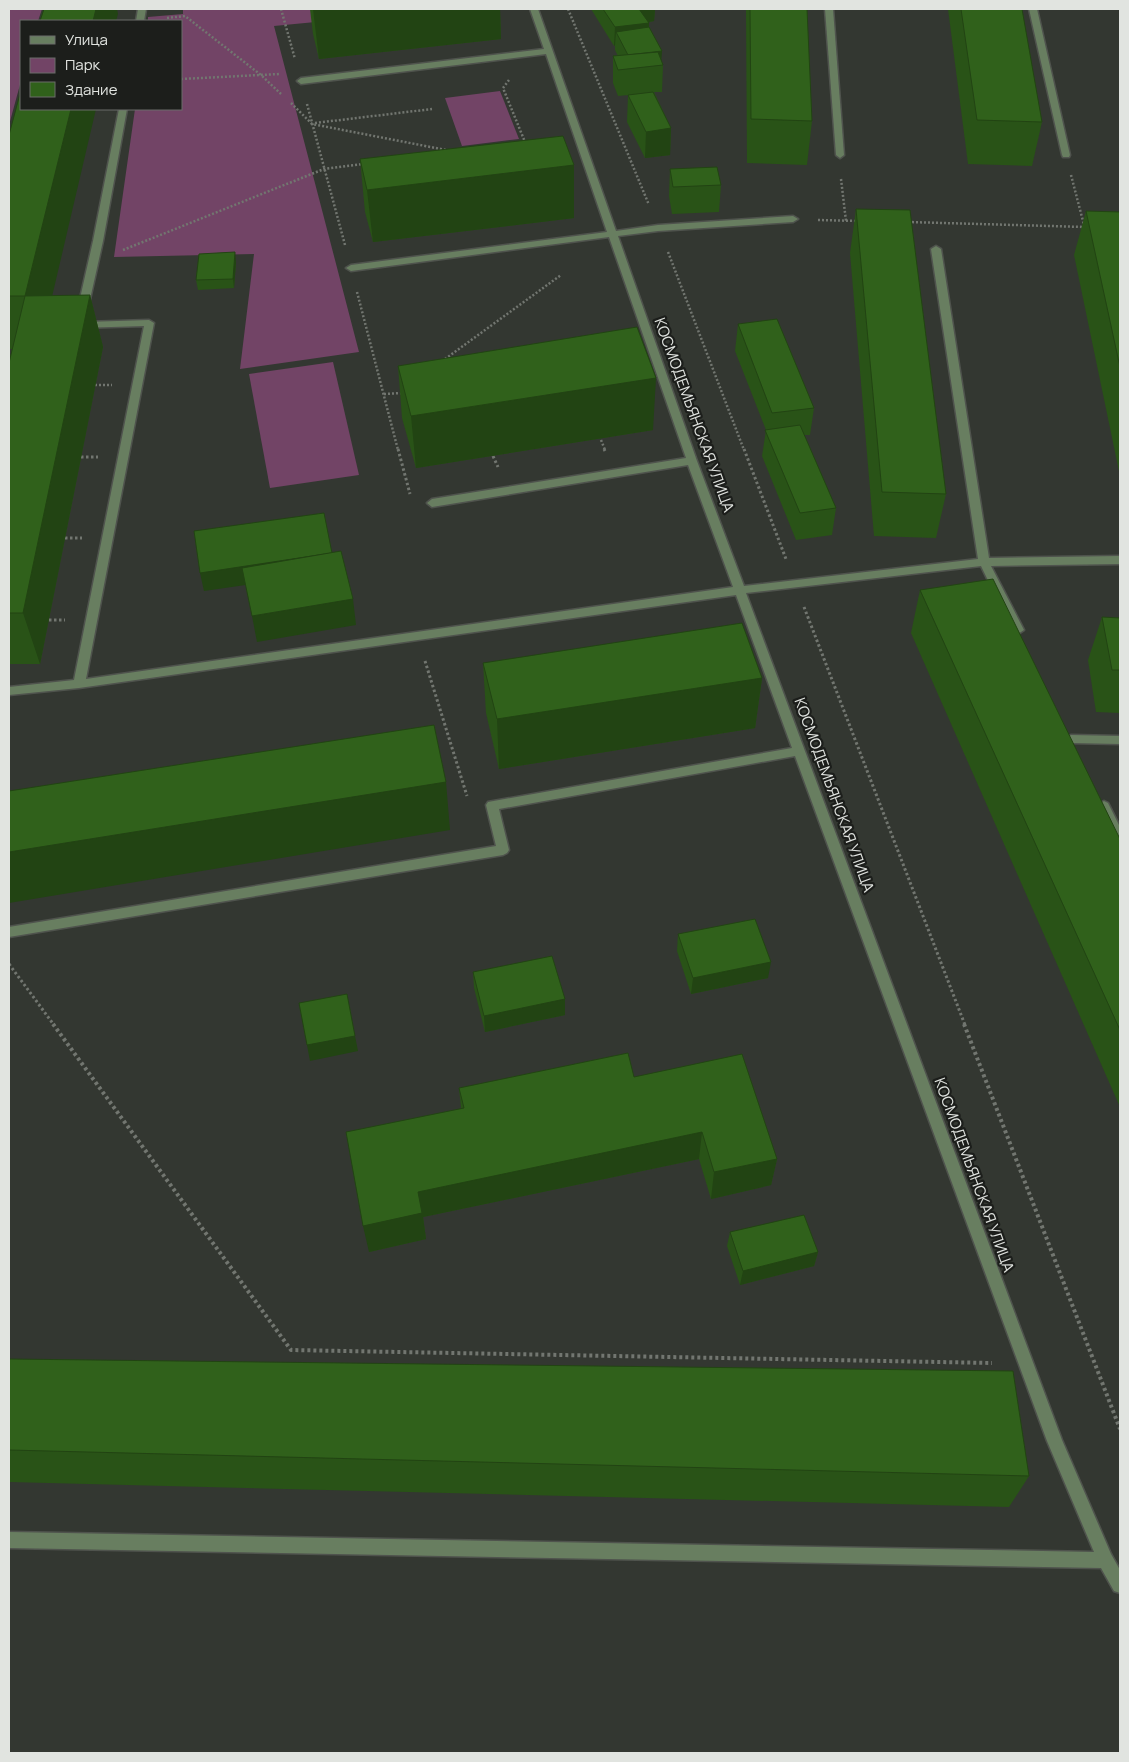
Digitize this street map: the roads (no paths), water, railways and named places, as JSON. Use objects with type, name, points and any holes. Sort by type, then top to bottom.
[{"type":"street","name":"КОСМОДЕМЬЯНСКАЯ УЛИЦА","points":[[534,9],[692,462],[1055,1441],[1105,1560],[1120,1585]]},
{"type":"street","points":[[829,9],[840,156]]},
{"type":"street","points":[[1033,9],[1066,155]]},
{"type":"street","points":[[301,81],[549,51]]},
{"type":"street","points":[[79,684],[149,323],[79,325],[123,110]]},
{"type":"street","points":[[351,268],[658,228],[793,219]]},
{"type":"street","points":[[936,249],[984,562],[1023,641]]},
{"type":"street","points":[[432,503],[692,462]]},
{"type":"street","points":[[9,691],[79,684],[795,583],[984,562],[1120,560]]},
{"type":"street","points":[[1071,738],[1120,740]]},
{"type":"street","points":[[9,932],[502,850],[492,805],[800,751]]},
{"type":"street","points":[[1100,797],[1120,839]]},
{"type":"street","points":[[9,1540],[1105,1560]]}]
